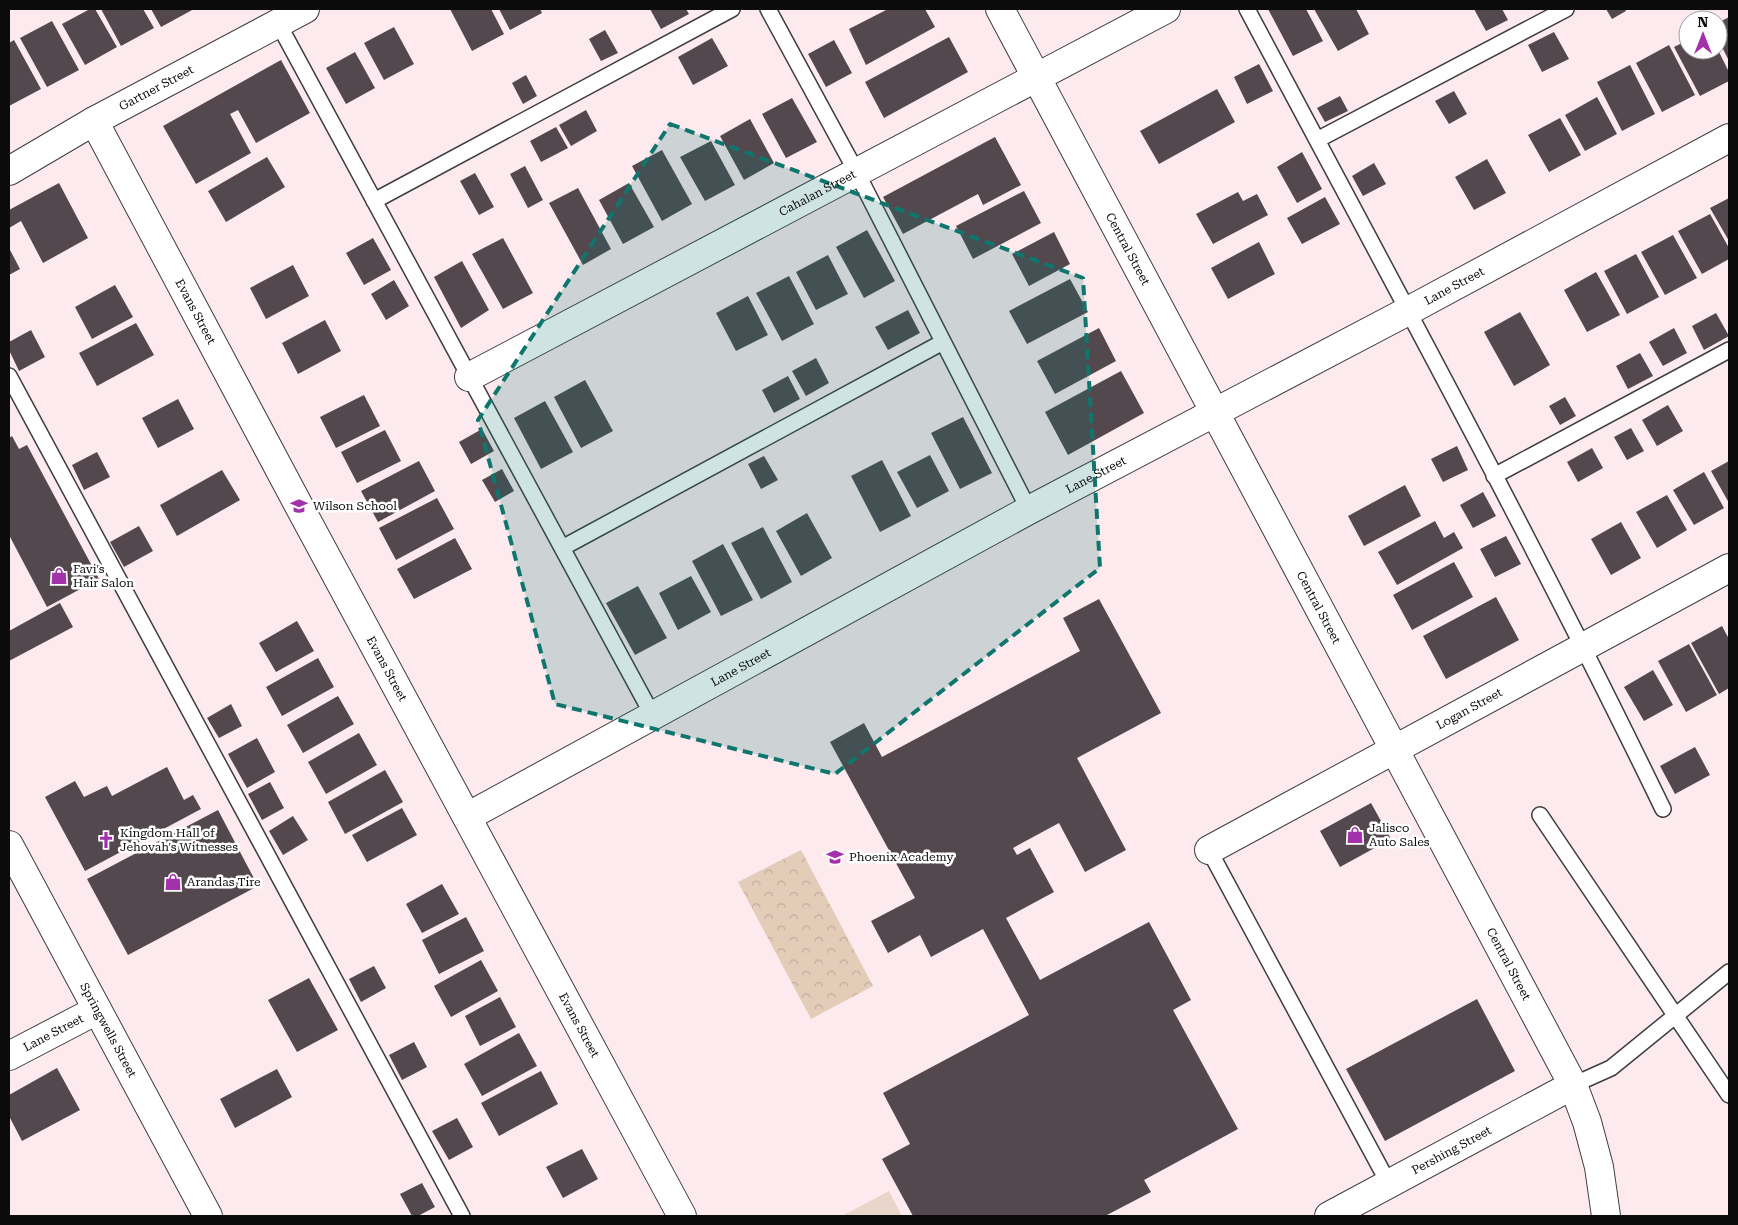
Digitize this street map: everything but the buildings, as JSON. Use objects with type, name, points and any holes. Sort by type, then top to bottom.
[{"type":"street","name":"Gartner Street","points":[[9,171],[94,122],[305,9]]},
{"type":"street","name":"Central Street","points":[[1000,9],[1573,1086],[1587,1122],[1596,1158],[1606,1216]]},
{"type":"street","name":"Cahalan Street","points":[[469,378],[1166,9]]},
{"type":"street","name":"Evans Street","points":[[94,122],[682,1216]]},
{"type":"street","name":"Lane Street","points":[[467,816],[1029,510],[1408,311],[1729,138]]},
{"type":"street","name":"Logan Street","points":[[1209,850],[1729,568]]},
{"type":"street","name":"Springwells Street","points":[[9,845],[208,1216]]},
{"type":"street","name":"Lane Street","points":[[9,1056],[97,1010]]},
{"type":"street","name":"Pershing Street","points":[[1329,1216],[1573,1086]]},
{"type":"lane","points":[[374,201],[732,9]]},
{"type":"lane","points":[[768,9],[857,173],[1029,510]]},
{"type":"lane","points":[[1247,9],[1584,647],[1663,809]]},
{"type":"lane","points":[[1317,140],[1566,9]]},
{"type":"lane","points":[[278,23],[653,716]]},
{"type":"lane","points":[[562,548],[943,342]]},
{"type":"lane","points":[[1494,476],[1729,350]]},
{"type":"lane","points":[[9,376],[462,1216]]},
{"type":"lane","points":[[1540,815],[1729,1095]]},
{"type":"lane","points":[[1209,850],[1389,1184]]},
{"type":"lane","points":[[1573,1086],[1611,1068],[1729,972]]},
{"type":"highlighted area","points":[[670,124],[1083,278],[1100,568],[835,774],[555,704],[478,420]]},
{"type":"green space","points":[[801,850],[873,986],[811,1019],[738,882]]},
{"type":"shaded area","points":[[889,1191],[902,1216],[842,1216]]},
{"type":"place","name":"Wilson School","points":[[299,506]]},
{"type":"place","name":"Favi's Hair Salon","points":[[59,576]]},
{"type":"place","name":"Jalisco Auto Sales","points":[[1355,835]]},
{"type":"place","name":"Kingdom Hall of Jehovah's Witnesses","points":[[106,840]]},
{"type":"place","name":"Phoenix Academy","points":[[835,857]]},
{"type":"place","name":"Arandas Tire","points":[[173,882]]}]
